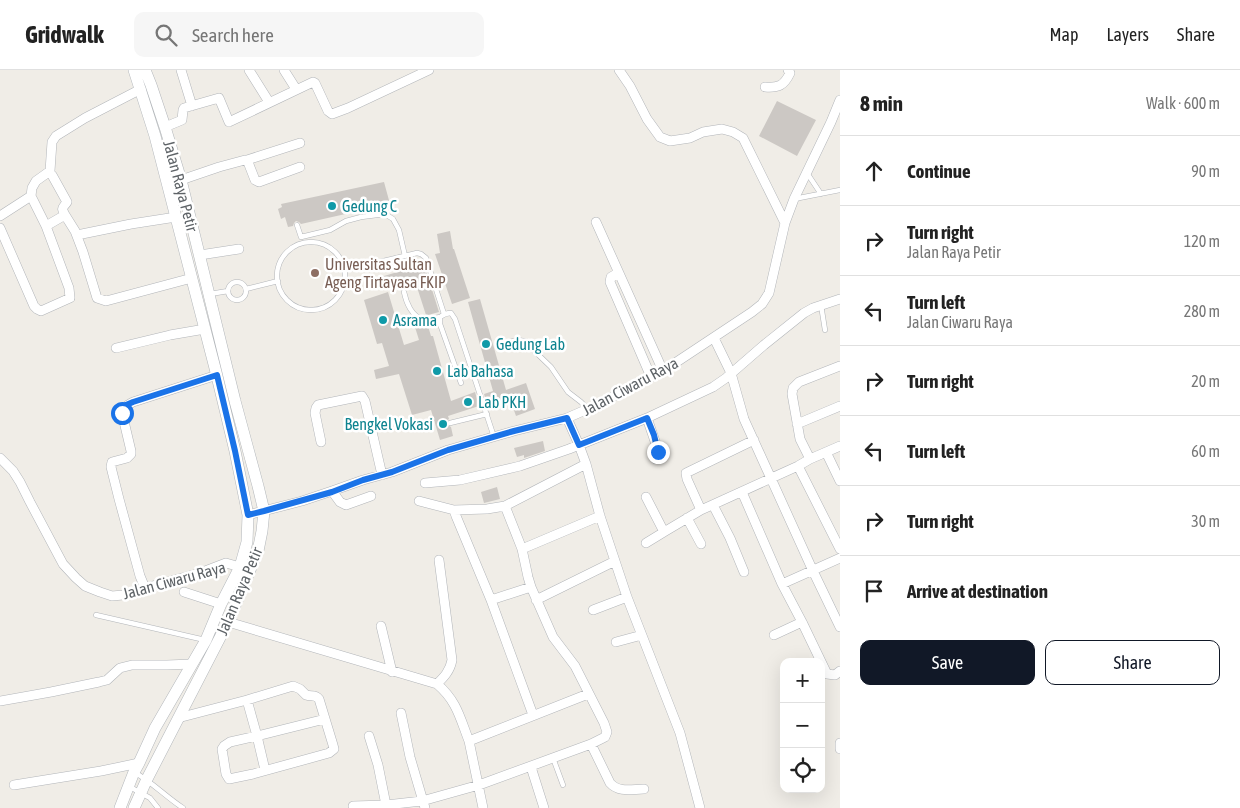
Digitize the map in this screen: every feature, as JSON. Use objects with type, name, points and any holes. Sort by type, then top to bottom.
[{"type":"main road","name":"Jalan Raya Petir","points":[[120,808],[155,728],[206,640],[221,604],[240,567],[247,542],[248,515],[217,375],[155,136],[134,70]]},
{"type":"main road","name":"Jalan Raya Petir","points":[[134,808],[146,779],[228,622],[258,551],[264,511],[180,180],[165,127],[144,70]]},
{"type":"street","points":[[180,70],[192,106]]},
{"type":"street","points":[[249,70],[270,102]]},
{"type":"street","points":[[284,70],[296,89]]},
{"type":"street","points":[[165,127],[182,120],[182,110],[219,98],[229,122],[312,82],[314,82],[328,111],[332,114],[372,98],[429,70]]},
{"type":"street","points":[[619,70],[660,137],[670,141],[690,138],[703,132],[722,129],[733,132],[743,138],[785,223]]},
{"type":"street","points":[[765,87],[774,87],[782,84],[790,73],[788,70]]},
{"type":"street","points":[[0,228],[36,309],[41,311],[67,301],[71,296],[46,226],[31,196],[32,188],[36,181],[50,171],[52,142],[56,136],[85,118],[141,89]]},
{"type":"street","name":"Jalan Ciwaru Raya","points":[[248,515],[332,492],[448,450],[567,418],[663,371],[752,312],[762,304],[769,293],[785,223],[807,173],[836,122],[840,100]]},
{"type":"street","points":[[180,180],[300,144]]},
{"type":"street","points":[[247,160],[255,180],[258,182],[300,168]]},
{"type":"street","points":[[52,176],[67,200],[62,209],[77,235],[97,298],[106,301],[192,278]]},
{"type":"street","points":[[0,216],[31,196]]},
{"type":"street","points":[[46,226],[65,215]]},
{"type":"street","points":[[77,235],[176,217]]},
{"type":"street","points":[[596,222],[663,371]]},
{"type":"street","points":[[200,255],[239,249]]},
{"type":"street","points":[[618,273],[610,277],[610,282],[651,377]]},
{"type":"street","points":[[425,483],[460,480],[520,466],[647,418],[713,386],[804,313],[840,299]]},
{"type":"street","points":[[116,348],[205,329]]},
{"type":"street","points":[[714,338],[731,373],[744,418],[840,627]]},
{"type":"street","points":[[644,359],[655,354]]},
{"type":"street","points":[[810,459],[800,439],[792,394],[793,388],[799,382],[840,366]]},
{"type":"street","points":[[145,587],[140,576],[111,467],[112,462],[127,458],[131,454],[122,413],[123,410],[126,405],[133,402],[217,375]]},
{"type":"street","points":[[320,442],[315,413],[318,405],[362,396],[366,401],[382,475]]},
{"type":"street","points":[[797,424],[840,406]]},
{"type":"street","points":[[567,418],[586,464],[600,516],[627,597],[680,733],[700,808]]},
{"type":"street","points":[[647,418],[657,447],[656,459]]},
{"type":"street","points":[[701,510],[686,473],[754,440]]},
{"type":"street","points":[[646,543],[701,510],[840,446]]},
{"type":"street","points":[[826,452],[840,482]]},
{"type":"street","name":"Jalan Ciwaru Raya","points":[[0,458],[13,471],[64,564],[86,586],[112,596],[123,596],[145,587],[200,573],[226,563],[240,567]]},
{"type":"street","points":[[419,501],[454,510],[487,509],[505,506],[586,464]]},
{"type":"street","points":[[798,466],[840,549]]},
{"type":"street","points":[[332,492],[340,502],[346,505],[371,496]]},
{"type":"street","points":[[742,492],[782,584],[827,674],[835,674],[840,671]]},
{"type":"street","points":[[646,497],[664,532]]},
{"type":"street","points":[[713,505],[730,538],[744,572]]},
{"type":"street","points":[[353,806],[423,804],[531,767],[605,737],[607,732],[604,723],[575,666],[553,637],[536,600],[528,577],[522,549],[505,506]]},
{"type":"street","points":[[454,510],[491,600],[533,715]]},
{"type":"street","points":[[522,549],[600,516]]},
{"type":"street","points":[[687,518],[701,544]]},
{"type":"street","points":[[782,584],[840,558]]},
{"type":"street","points":[[437,684],[451,666],[452,660],[439,560]]},
{"type":"street","points":[[536,600],[616,562]]},
{"type":"street","points":[[491,600],[531,587]]},
{"type":"street","points":[[184,592],[221,604]]},
{"type":"street","points":[[593,610],[627,597]]},
{"type":"street","points":[[228,622],[437,684],[455,705],[469,742],[483,808]]},
{"type":"street","points":[[774,635],[802,622]]},
{"type":"street","points":[[381,626],[392,672]]},
{"type":"street","points":[[616,642],[642,635]]},
{"type":"street","points":[[0,701],[106,680],[120,668],[132,665],[192,664]]},
{"type":"street","points":[[178,718],[293,686],[296,686],[306,695],[318,698],[325,719],[334,748],[332,751],[229,778],[226,774],[222,749],[230,742],[325,719]]},
{"type":"street","points":[[469,742],[588,694]]},
{"type":"street","points":[[247,700],[265,770]]},
{"type":"street","points":[[401,713],[410,757],[423,804]]},
{"type":"street","points":[[369,736],[378,765],[386,804]]},
{"type":"street","points":[[840,743],[840,749]]},
{"type":"street","points":[[591,744],[610,783],[615,788],[620,790],[644,789]]},
{"type":"street","points":[[531,767],[544,808]]},
{"type":"street","points":[[14,785],[101,771],[137,768]]},
{"type":"lane","points":[[807,173],[821,194]]},
{"type":"lane","points":[[794,199],[840,190]]},
{"type":"lane","points":[[301,237],[330,230],[346,221],[385,214],[393,219],[399,230],[405,256]]},
{"type":"lane","points":[[297,225],[304,243]]},
{"type":"lane","points":[[304,243],[320,243],[331,249],[340,258],[345,270],[343,289],[336,300],[326,307],[314,310],[301,309],[290,303],[282,293],[278,281],[278,269],[283,258],[290,250],[304,243]]},
{"type":"lane","points":[[345,270],[417,253],[426,258],[442,315],[440,324],[461,383]]},
{"type":"lane","points":[[246,289],[278,281]]},
{"type":"lane","points":[[236,282],[243,285],[246,289],[244,296],[239,300],[230,297],[228,291],[230,285],[236,282]]},
{"type":"lane","points":[[210,294],[228,291]]},
{"type":"lane","points":[[404,292],[406,301],[418,317],[424,319],[450,313],[455,319],[494,437]]},
{"type":"lane","points":[[821,305],[826,330]]},
{"type":"lane","points":[[505,343],[518,340],[524,341],[551,367],[568,392],[588,409]]},
{"type":"lane","points":[[450,424],[487,414]]},
{"type":"lane","points":[[96,615],[206,640]]},
{"type":"lane","points":[[552,758],[564,784]]},
{"type":"lane","points":[[137,768],[146,779],[183,808]]},
{"type":"lane","points":[[128,786],[150,798],[158,808]]},
{"type":"building","points":[[777,101],[816,120],[797,156],[759,136]]},
{"type":"building","name":"Gedung C","points":[[384,182],[390,204],[301,224],[296,221],[293,226],[288,227],[285,217],[281,219],[278,209],[282,207],[281,204]]},
{"type":"building","points":[[450,231],[453,249],[470,298],[452,304],[435,254],[440,253],[437,234]]},
{"type":"building","points":[[424,264],[439,312],[428,315],[426,315],[415,281],[391,290],[384,276],[411,268],[411,266]]},
{"type":"building","points":[[388,292],[404,345],[419,340],[414,324],[420,322],[427,323],[431,336],[433,336],[451,401],[475,392],[479,406],[448,416],[449,419],[446,421],[446,424],[451,427],[453,436],[440,440],[431,410],[412,415],[399,374],[376,379],[374,370],[389,366],[382,343],[377,344],[364,300]]},
{"type":"building","points":[[480,299],[506,390],[526,383],[535,409],[516,416],[510,399],[488,405],[484,394],[493,391],[468,302]]},
{"type":"building","points":[[543,441],[545,451],[524,458],[524,455],[517,457],[514,448]]},
{"type":"building","points":[[497,487],[500,499],[484,503],[481,492]]},
{"type":"place","name":"Gedung C","points":[[332,206]]},
{"type":"place","name":"Universitas Sultan Ageng Tirtayasa FKIP","points":[[315,273]]},
{"type":"place","name":"Asrama","points":[[383,320]]},
{"type":"place","name":"Gedung Lab","points":[[486,344]]},
{"type":"place","name":"Lab Bahasa","points":[[437,371]]},
{"type":"place","name":"Lab PKH","points":[[468,402]]},
{"type":"place","name":"Bengkel Vokasi","points":[[443,424]]},
{"type":"route","points":[[122,413],[126,405],[133,402],[217,375],[248,515],[332,492],[363,480],[392,472],[448,450],[567,418],[579,445],[647,418],[658,452]]}]
